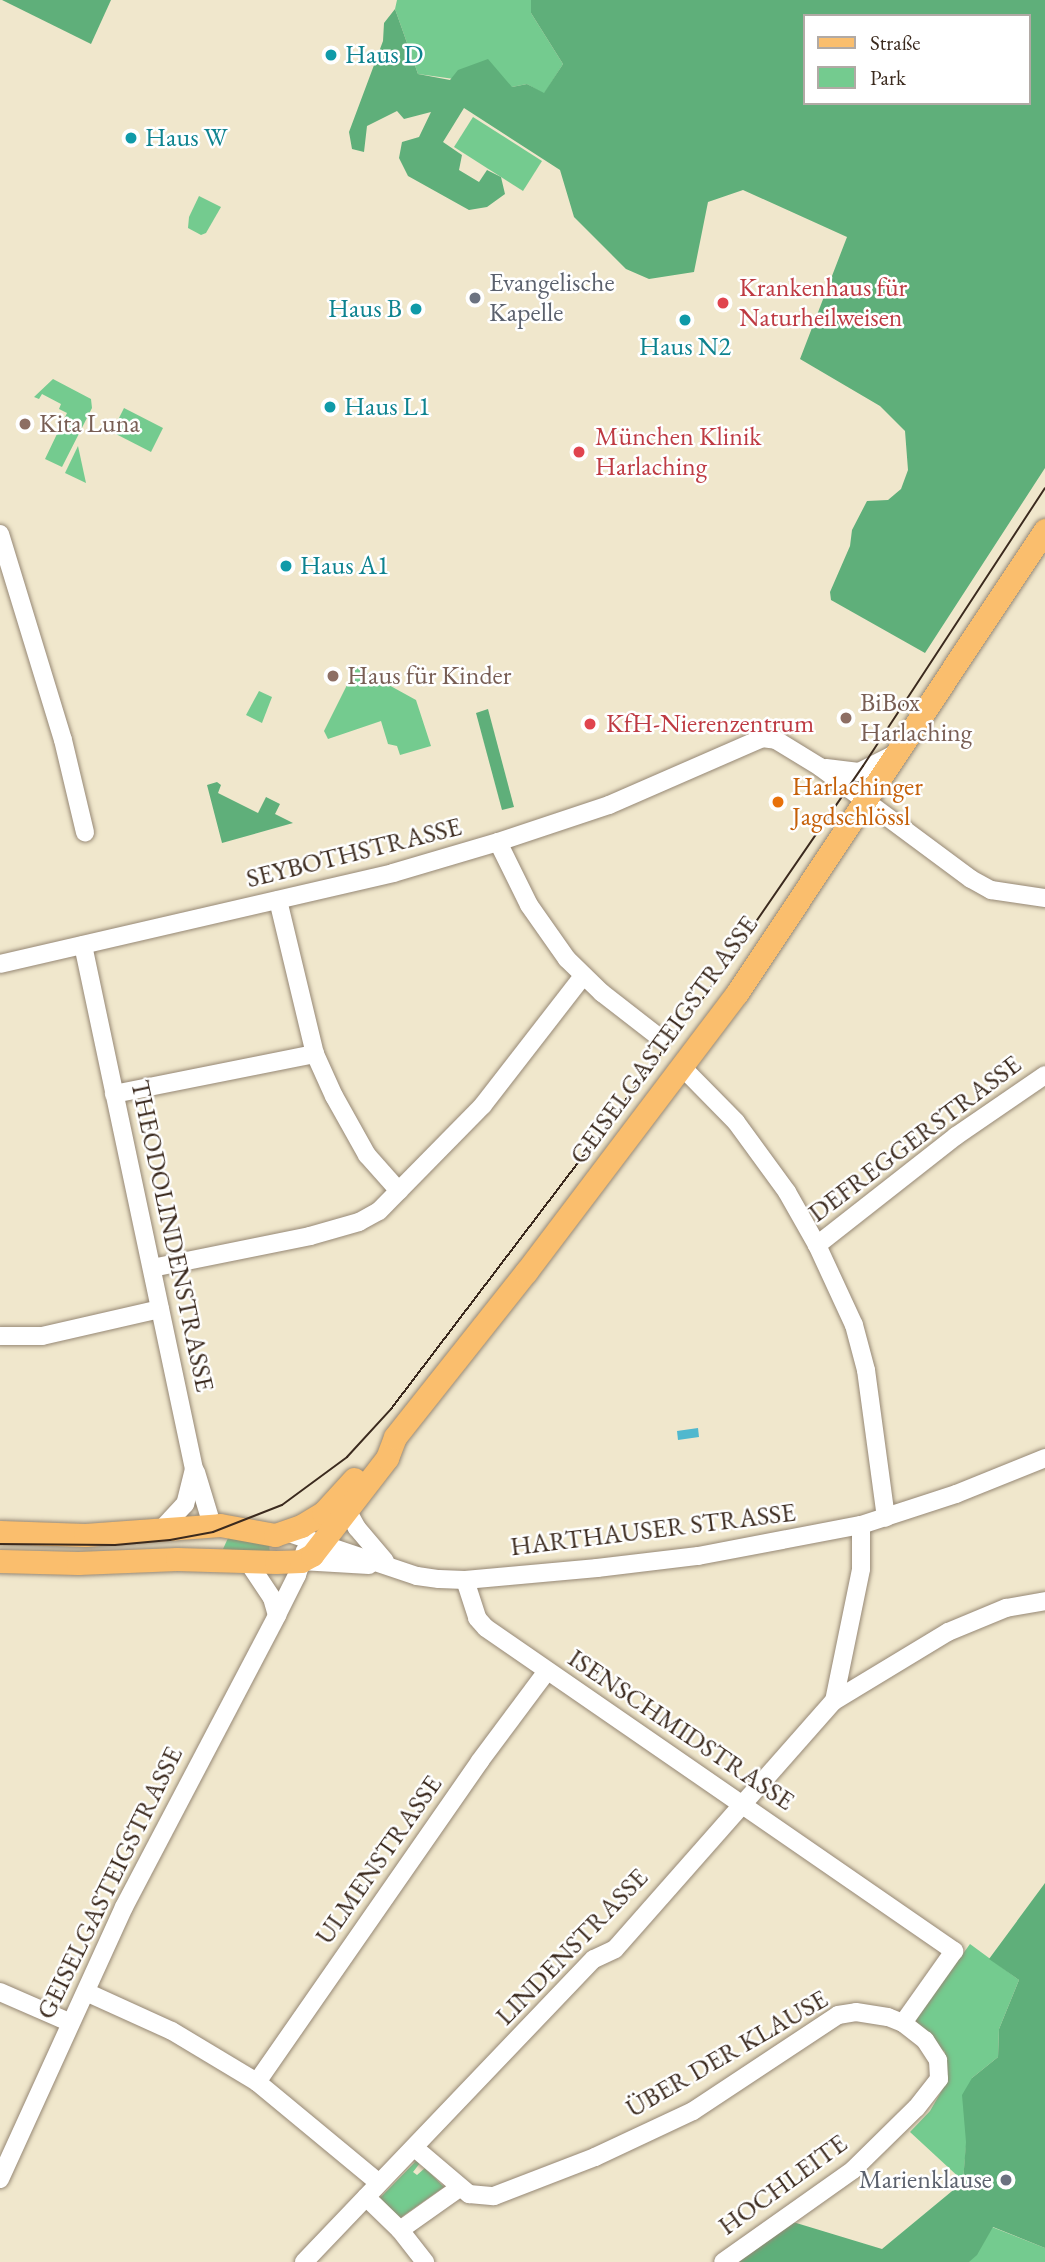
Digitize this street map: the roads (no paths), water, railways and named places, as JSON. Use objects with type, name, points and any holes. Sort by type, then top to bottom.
[{"type":"main road","name":"GEISELGASTEIGSTRASSE","points":[[301,1561],[306,1538],[347,1510],[387,1458],[395,1437],[743,985],[1045,530]]},
{"type":"main road","points":[[0,1532],[85,1535],[212,1525],[260,1534],[306,1538],[323,1513],[395,1437]]},
{"type":"main road","points":[[201,1560],[215,1543],[212,1525]]},
{"type":"main road","points":[[0,1561],[301,1561]]},
{"type":"street","points":[[0,534],[66,750],[85,832]]},
{"type":"street","name":"SEYBOTHSTRASSE","points":[[0,964],[401,871],[609,805],[762,738],[776,740],[820,767],[971,879],[991,890],[1045,898]]},
{"type":"street","points":[[820,767],[859,772],[899,751]]},
{"type":"street","points":[[498,842],[528,905],[583,976],[660,1038]]},
{"type":"street","points":[[278,900],[315,1054],[334,1096],[367,1155],[399,1191]]},
{"type":"street","name":"THEODOLINDENSTRASSE","points":[[83,945],[194,1469],[185,1504],[161,1530]]},
{"type":"street","points":[[152,1268],[310,1236],[359,1223],[379,1211],[483,1105],[583,976]]},
{"type":"street","points":[[114,1094],[315,1054]]},
{"type":"street","points":[[682,1067],[736,1122],[787,1192],[817,1245],[854,1325],[866,1370],[886,1518]]},
{"type":"street","name":"DEFREGGERSTRASSE","points":[[817,1245],[956,1136],[1045,1075]]},
{"type":"street","points":[[0,1336],[42,1336],[160,1309]]},
{"type":"street","name":"HARTHAUSER STRASSE","points":[[465,1580],[698,1556],[860,1525],[956,1494],[1045,1458]]},
{"type":"street","points":[[194,1469],[212,1525]]},
{"type":"street","points":[[347,1510],[357,1528],[390,1566]]},
{"type":"street","points":[[834,1701],[861,1569],[860,1525]]},
{"type":"street","points":[[306,1538],[417,1576],[465,1580]]},
{"type":"street","points":[[301,1561],[390,1566]]},
{"type":"street","name":"GEISELGASTEIGSTRASSE","points":[[0,2179],[130,1895],[277,1615],[301,1561]]},
{"type":"street","points":[[248,1562],[272,1598],[277,1615]]},
{"type":"street","name":"ISENSCHMIDSTRASSE","points":[[465,1580],[477,1618],[547,1671],[743,1803],[954,1951],[903,2023]]},
{"type":"street","points":[[834,1701],[948,1632],[1006,1608],[1045,1601]]},
{"type":"street","name":"ULMENSTRASSE","points":[[257,2082],[480,1761],[547,1671]]},
{"type":"street","name":"LINDENSTRASSE","points":[[304,2262],[594,1959],[615,1949],[834,1701]]},
{"type":"street","points":[[0,1992],[71,2023]]},
{"type":"street","points":[[86,1992],[172,2031],[257,2082],[379,2183]]},
{"type":"street","name":"ÜBER DER KLAUSE","points":[[459,2188],[477,2196],[506,2193],[595,2157],[693,2111],[838,2015],[856,2012],[903,2023]]},
{"type":"street","name":"HOCHLEITE","points":[[723,2262],[853,2170],[934,2087],[939,2070],[934,2050],[903,2023]]},
{"type":"street","points":[[400,2230],[459,2188],[415,2149]]},
{"type":"street","points":[[366,2197],[400,2230],[425,2262]]},
{"type":"water","points":[[698,1428],[699,1437],[678,1440],[677,1431]]},
{"type":"tram line","points":[[0,1544],[115,1545],[170,1540],[213,1532],[282,1505],[347,1457],[391,1409],[709,990],[863,766],[1045,488]]},
{"type":"place","name":"Haus D","points":[[331,55]]},
{"type":"place","name":"Haus W","points":[[131,138]]},
{"type":"place","name":"Evangelische Kapelle","points":[[475,298]]},
{"type":"place","name":"Krankenhaus für Naturheilweisen","points":[[723,303]]},
{"type":"place","name":"Haus B","points":[[416,309]]},
{"type":"place","name":"Haus N2","points":[[685,320]]},
{"type":"place","name":"Haus L1","points":[[330,407]]},
{"type":"place","name":"Kita Luna","points":[[25,424]]},
{"type":"place","name":"München Klinik Harlaching","points":[[579,452]]},
{"type":"place","name":"Haus A1","points":[[286,566]]},
{"type":"place","name":"Haus für Kinder","points":[[333,676]]},
{"type":"place","name":"BiBox Harlaching","points":[[846,718]]},
{"type":"place","name":"KfH-Nierenzentrum","points":[[590,724]]},
{"type":"place","name":"Harlachinger Jagdschlössl","points":[[778,802]]},
{"type":"place","name":"Marienklause","points":[[1006,2180]]}]
